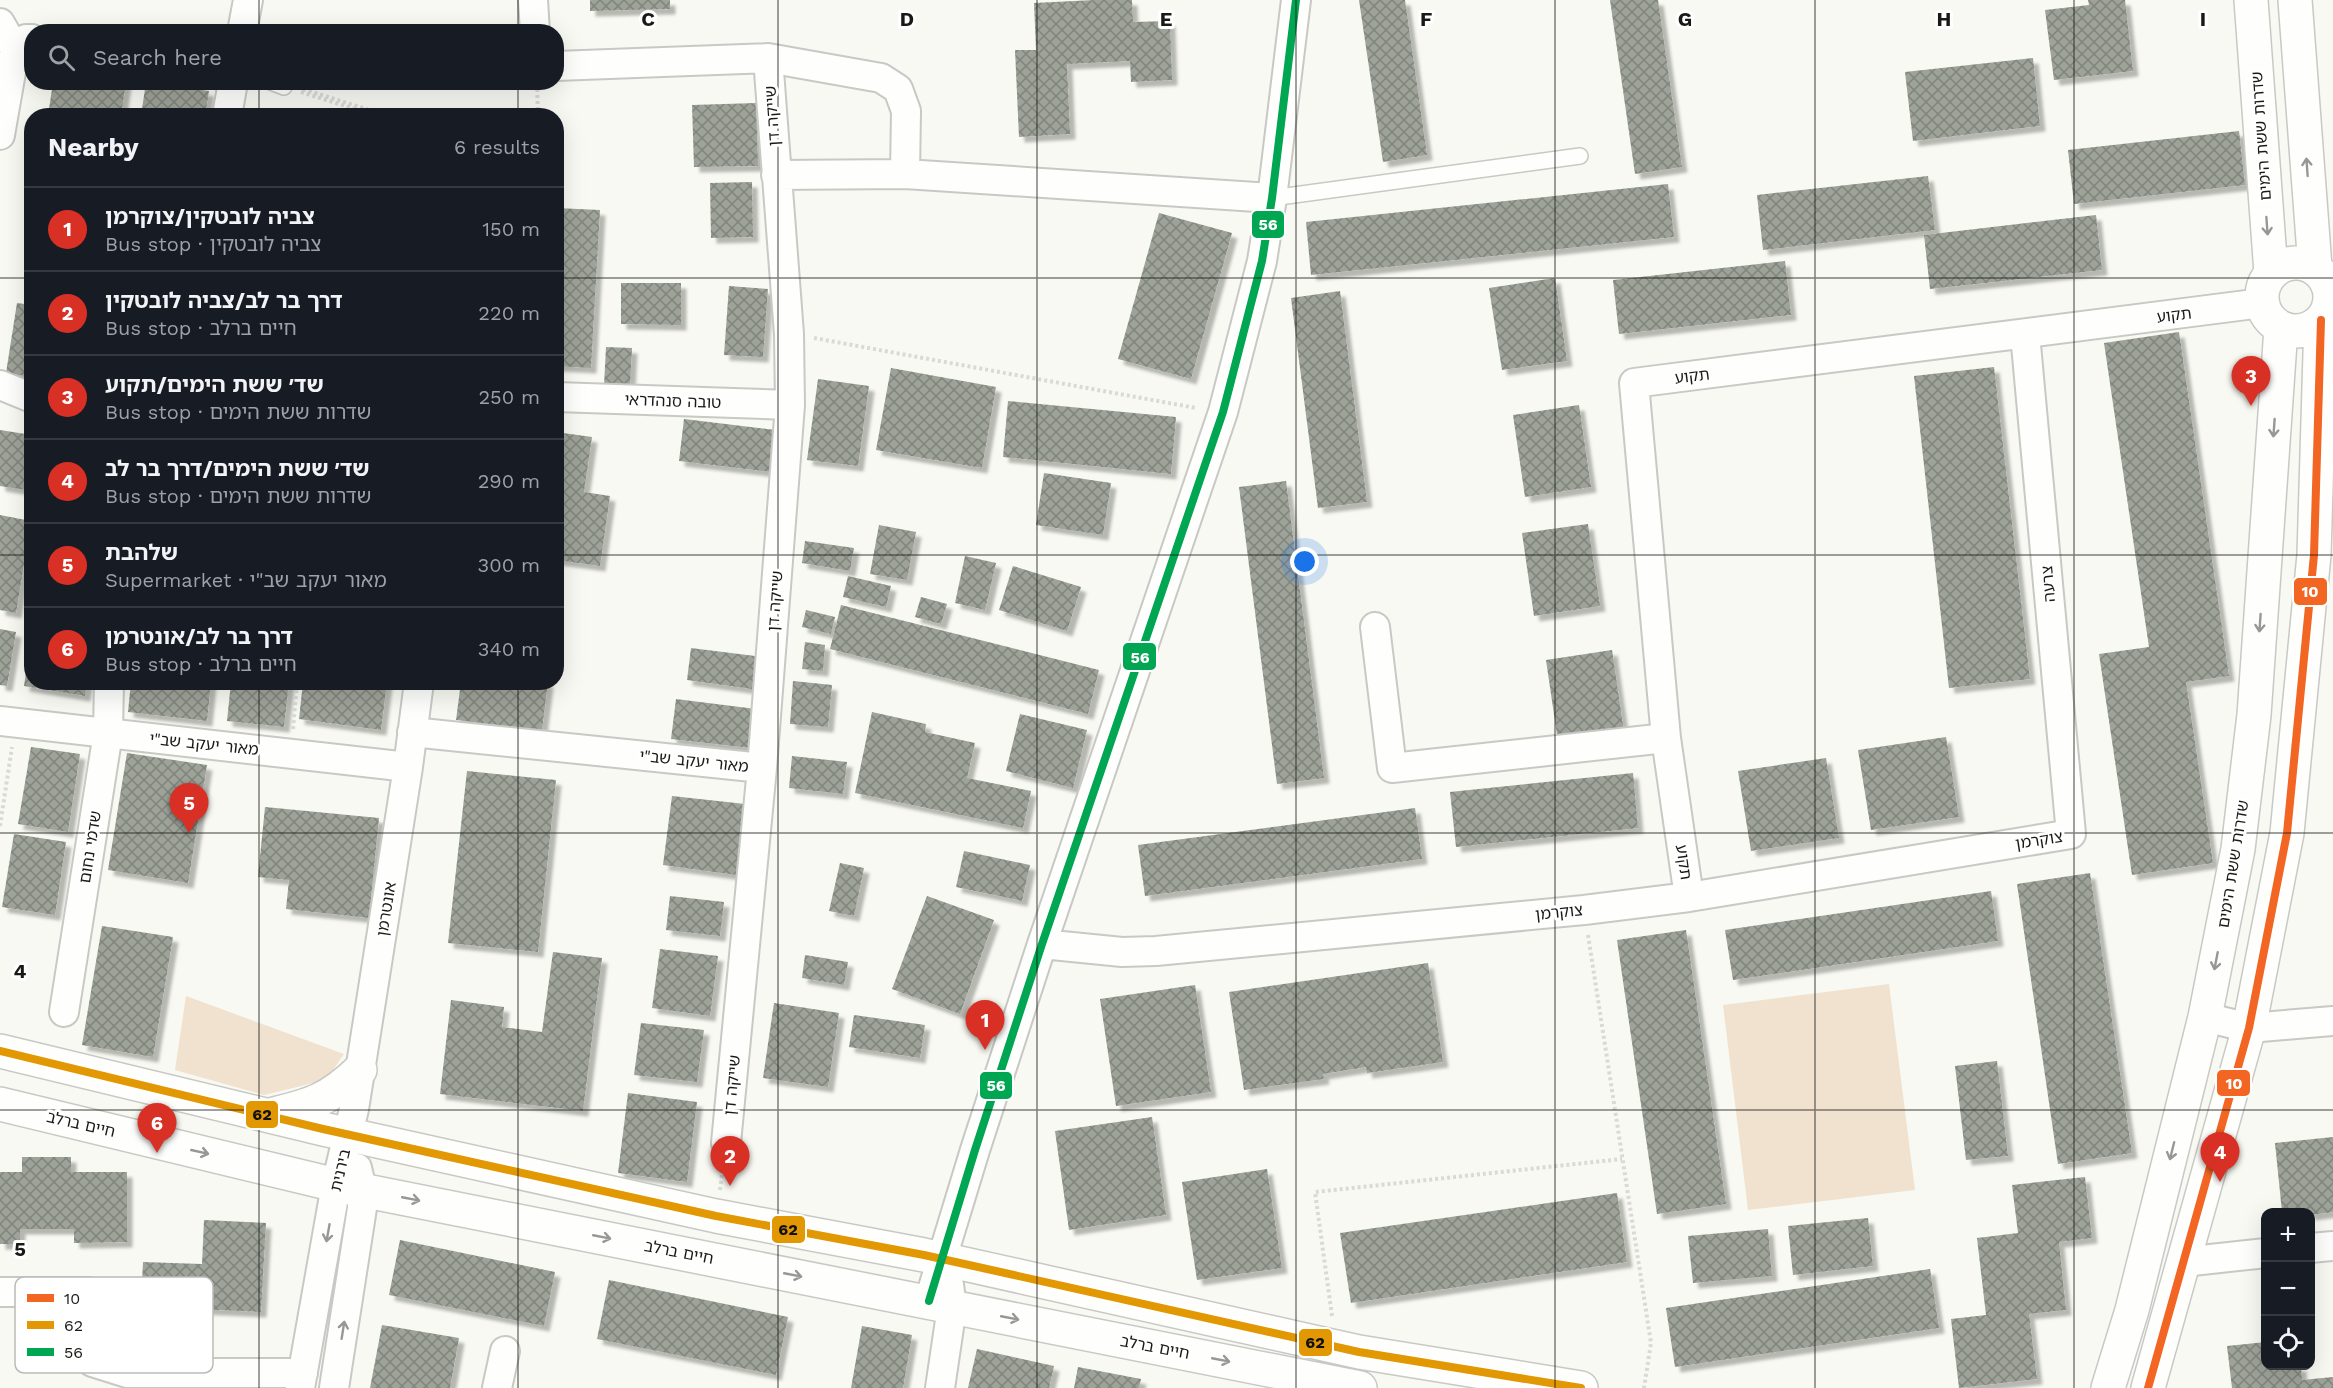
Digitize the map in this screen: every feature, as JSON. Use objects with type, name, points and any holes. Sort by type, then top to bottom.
[{"type":"main road","name":"שדרות ששת הימים","points":[[2108,1388],[2132,1310],[2205,1017],[2238,849],[2254,715],[2271,301],[2251,0]]},
{"type":"main road","points":[[2295,0],[2326,280],[2330,298],[2328,309],[2313,327],[2292,331],[2271,301],[2280,266],[2291,262],[2304,263],[2326,280]]},
{"type":"main road","points":[[2148,1388],[2250,1028],[2287,832],[2314,555],[2321,320]]},
{"type":"main road","points":[[0,1050],[269,1116],[716,1216],[942,1259],[1347,1349],[1581,1388]]},
{"type":"main road","points":[[269,1116],[304,1107],[325,1098],[340,1089],[360,1070]]},
{"type":"main road","name":"חיים ברלב","points":[[0,1104],[349,1187],[1360,1388]]},
{"type":"street","points":[[244,24],[248,0]]},
{"type":"street","points":[[533,0],[534,24]]},
{"type":"street","points":[[940,1388],[942,1259],[1042,944],[1223,412],[1262,261],[1296,0]]},
{"type":"street","points":[[0,23],[16,45],[0,135]]},
{"type":"street","points":[[564,66],[768,58],[881,78],[898,90],[906,111],[905,174]]},
{"type":"street","name":"שייקה דן","points":[[726,1143],[762,768],[790,405],[789,334],[768,58]]},
{"type":"street","points":[[228,108],[232,90]]},
{"type":"street","points":[[776,175],[905,174],[1272,198]]},
{"type":"street","name":"תקוע","points":[[1689,897],[1666,738],[1634,383],[2271,301]]},
{"type":"street","name":"צרעה","points":[[2025,334],[2072,834]]},
{"type":"street","points":[[0,385],[24,395]]},
{"type":"street","name":"טובה סנהדראי","points":[[564,398],[790,405]]},
{"type":"street","points":[[1375,627],[1392,768],[1666,738]]},
{"type":"street","name":"שדמי נחום","points":[[64,1012],[108,733],[109,690]]},
{"type":"street","name":"אונטרמן","points":[[349,1134],[408,766],[418,690]]},
{"type":"street","name":"מאור יעקב שב\"י","points":[[8,722],[408,766]]},
{"type":"street","name":"מאור יעקב שב\"י","points":[[412,732],[762,768]]},
{"type":"street","name":"צוקרמן","points":[[1042,944],[1122,952],[1156,951],[1584,910],[1689,897],[2072,834]]},
{"type":"street","points":[[2205,1017],[2250,1028],[2333,1021]]},
{"type":"street","name":"בירנית","points":[[302,1381],[349,1187],[349,1134]]},
{"type":"street","name":"בירנית","points":[[334,1388],[362,1208],[349,1187]]},
{"type":"street","points":[[2315,1248],[2333,1246]]},
{"type":"street","points":[[2183,1262],[2261,1253]]},
{"type":"street","points":[[1347,1349],[1367,1360],[1371,1388]]},
{"type":"street","points":[[497,1388],[505,1351]]},
{"type":"street","points":[[127,1373],[302,1381]]},
{"type":"lane","points":[[1272,198],[1580,156]]},
{"type":"path","points":[[298,90],[353,108]]},
{"type":"path","points":[[300,90],[361,108]]},
{"type":"path","points":[[537,90],[538,108]]},
{"type":"path","points":[[789,334],[1223,412]]},
{"type":"path","points":[[291,753],[296,690]]},
{"type":"path","points":[[0,826],[8,722]]},
{"type":"path","points":[[1584,910],[1651,1343],[1644,1388]]},
{"type":"path","points":[[716,1216],[726,1143]]},
{"type":"path","points":[[1347,1349],[1315,1192],[1622,1159]]},
{"type":"shaded area","points":[[1889,984],[1915,1190],[1748,1210],[1723,1005]]},
{"type":"shaded area","points":[[186,996],[344,1054],[326,1080],[264,1095],[175,1070]]},
{"type":"building","points":[[590,0],[670,0],[670,9],[590,11]]},
{"type":"building","points":[[1132,0],[1133,22],[1170,21],[1172,80],[1131,82],[1130,61],[1067,64],[1070,134],[1019,137],[1015,50],[1036,50],[1034,3]]},
{"type":"building","points":[[1359,0],[1405,0],[1427,155],[1383,162]]},
{"type":"building","points":[[1610,0],[1658,0],[1682,167],[1635,174]]},
{"type":"building","points":[[2088,0],[2125,0],[2133,71],[2054,80],[2045,10],[2089,5]]},
{"type":"building","points":[[2033,58],[2040,126],[1913,141],[1905,72]]},
{"type":"building","points":[[52,90],[125,90],[122,108],[49,108]]},
{"type":"building","points":[[145,90],[209,91],[206,108],[142,108]]},
{"type":"building","points":[[756,103],[758,166],[694,167],[692,105]]},
{"type":"building","points":[[2239,131],[2245,185],[2074,204],[2068,150]]},
{"type":"building","points":[[1928,176],[1935,230],[1763,250],[1757,195]]},
{"type":"building","points":[[752,182],[753,237],[711,238],[710,183]]},
{"type":"building","points":[[1668,184],[1674,237],[1311,275],[1306,222]]},
{"type":"building","points":[[564,208],[600,210],[591,368],[564,366]]},
{"type":"building","points":[[1159,213],[1232,233],[1191,379],[1118,359]]},
{"type":"building","points":[[2096,215],[2102,270],[1930,289],[1924,235]]},
{"type":"building","points":[[1785,261],[1791,315],[1619,334],[1613,280]]},
{"type":"building","points":[[1555,278],[1567,361],[1502,370],[1489,288]]},
{"type":"building","points":[[621,283],[681,283],[681,325],[621,324]]},
{"type":"building","points":[[729,286],[768,289],[763,357],[724,355]]},
{"type":"building","points":[[1340,291],[1367,502],[1318,508],[1291,298]]},
{"type":"building","points":[[17,303],[24,304],[24,376],[6,373]]},
{"type":"building","points":[[2179,332],[2229,676],[2186,682],[2213,863],[2132,875],[2099,654],[2149,647],[2104,343]]},
{"type":"building","points":[[606,347],[632,348],[630,387],[604,386]]},
{"type":"building","points":[[1994,367],[2030,679],[1949,688],[1914,376]]},
{"type":"building","points":[[891,368],[996,387],[982,468],[876,450]]},
{"type":"building","points":[[818,379],[869,386],[858,466],[807,460]]},
{"type":"building","points":[[1008,401],[1176,417],[1171,474],[1003,457]]},
{"type":"building","points":[[1579,405],[1591,487],[1525,497],[1513,415]]},
{"type":"building","points":[[684,419],[776,430],[771,472],[679,461]]},
{"type":"building","points":[[0,430],[24,434],[24,490],[0,486]]},
{"type":"building","points":[[564,433],[592,437],[584,492],[610,496],[600,566],[564,561]]},
{"type":"building","points":[[1044,473],[1111,483],[1103,535],[1036,525]]},
{"type":"building","points":[[1286,481],[1324,778],[1277,784],[1239,487]]},
{"type":"building","points":[[0,515],[24,520],[24,564],[16,613],[0,610]]},
{"type":"building","points":[[1588,524],[1600,606],[1534,616],[1522,533]]},
{"type":"building","points":[[879,525],[916,532],[907,580],[870,574]]},
{"type":"building","points":[[805,541],[854,548],[850,571],[802,563]]},
{"type":"building","points":[[965,556],[996,563],[985,610],[955,603]]},
{"type":"building","points":[[1013,566],[1081,587],[1067,631],[999,610]]},
{"type":"building","points":[[848,576],[891,586],[886,607],[843,597]]},
{"type":"building","points":[[921,597],[947,604],[941,624],[915,617]]},
{"type":"building","points":[[841,605],[1099,670],[1088,714],[830,649]]},
{"type":"building","points":[[806,610],[835,617],[831,634],[802,627]]},
{"type":"building","points":[[0,629],[16,632],[7,686],[0,685]]},
{"type":"building","points":[[805,642],[825,645],[823,671],[802,669]]},
{"type":"building","points":[[691,648],[763,657],[759,690],[687,680]]},
{"type":"building","points":[[1612,650],[1624,732],[1558,742],[1546,660]]},
{"type":"building","points":[[793,681],[832,685],[828,727],[790,724]]},
{"type":"building","points":[[48,690],[86,690],[85,696]]},
{"type":"building","points":[[130,690],[210,690],[207,721],[128,712]]},
{"type":"building","points":[[230,690],[288,690],[284,727],[227,721]]},
{"type":"building","points":[[302,690],[386,690],[381,730],[299,719]]},
{"type":"building","points":[[460,690],[547,690],[542,730],[456,720]]},
{"type":"building","points":[[676,699],[756,709],[751,748],[671,739]]},
{"type":"building","points":[[872,712],[926,724],[925,732],[975,743],[967,778],[1031,791],[1023,828],[855,793]]},
{"type":"building","points":[[1020,714],[1087,730],[1073,788],[1006,771]]},
{"type":"building","points":[[1946,737],[1959,817],[1871,830],[1858,750]]},
{"type":"building","points":[[31,747],[80,754],[68,832],[18,824]]},
{"type":"building","points":[[127,753],[207,765],[188,883],[108,870]]},
{"type":"building","points":[[792,756],[847,762],[843,794],[789,788]]},
{"type":"building","points":[[1826,758],[1839,838],[1751,851],[1738,771]]},
{"type":"building","points":[[467,771],[556,780],[538,952],[448,943]]},
{"type":"building","points":[[1633,773],[1638,828],[1456,847],[1450,792]]},
{"type":"building","points":[[672,796],[745,804],[736,875],[663,865]]},
{"type":"building","points":[[265,807],[379,818],[369,918],[286,909],[289,880],[258,877]]},
{"type":"building","points":[[1415,808],[1422,859],[1145,896],[1138,845]]},
{"type":"building","points":[[14,834],[66,842],[55,915],[2,907]]},
{"type":"building","points":[[964,851],[1030,865],[1022,901],[956,887]]},
{"type":"building","points":[[840,863],[864,868],[854,916],[829,911]]},
{"type":"building","points":[[2090,873],[2132,1153],[2058,1164],[2017,884]]},
{"type":"building","points":[[1991,891],[1998,941],[1733,980],[1725,930]]},
{"type":"building","points":[[670,896],[724,902],[720,936],[666,930]]},
{"type":"building","points":[[927,896],[994,920],[960,1014],[892,989]]},
{"type":"building","points":[[102,926],[173,937],[153,1057],[82,1045]]},
{"type":"building","points":[[1686,930],[1726,1204],[1657,1214],[1617,940]]},
{"type":"building","points":[[660,949],[718,956],[710,1016],[652,1008]]},
{"type":"building","points":[[553,952],[602,958],[583,1111],[440,1094],[451,1000],[504,1007],[502,1027],[542,1032]]},
{"type":"building","points":[[805,955],[848,962],[844,985],[802,978]]},
{"type":"building","points":[[1428,963],[1443,1062],[1367,1073],[1366,1067],[1323,1074],[1324,1079],[1244,1090],[1229,992]]},
{"type":"building","points":[[1195,985],[1211,1092],[1116,1106],[1100,999]]},
{"type":"building","points":[[774,1003],[839,1013],[828,1087],[763,1078]]},
{"type":"building","points":[[854,1015],[925,1025],[920,1058],[849,1047]]},
{"type":"building","points":[[641,1023],[704,1030],[697,1082],[634,1075]]},
{"type":"building","points":[[1997,1061],[2008,1156],[1966,1160],[1955,1066]]},
{"type":"building","points":[[628,1093],[697,1102],[687,1182],[618,1173]]},
{"type":"building","points":[[1152,1117],[1166,1215],[1069,1230],[1055,1131]]},
{"type":"building","points":[[2333,1137],[2333,1212],[2315,1214],[2315,1208],[2282,1208],[2275,1143]]},
{"type":"building","points":[[22,1157],[71,1157],[71,1172],[127,1172],[127,1242],[74,1243],[74,1229],[20,1229],[20,1244],[0,1244],[0,1172],[22,1172]]},
{"type":"building","points":[[1267,1169],[1282,1268],[1197,1280],[1182,1182]]},
{"type":"building","points":[[2085,1177],[2092,1238],[2059,1242],[2066,1310],[2029,1314],[2037,1379],[1959,1388],[1951,1319],[1986,1315],[1977,1238],[2018,1233],[2012,1185]]},
{"type":"building","points":[[1617,1193],[1627,1262],[1351,1303],[1340,1233]]},
{"type":"building","points":[[1868,1218],[1873,1266],[1793,1275],[1788,1226]]},
{"type":"building","points":[[204,1220],[266,1223],[261,1312],[213,1310],[213,1277],[142,1277],[143,1262],[202,1264]]},
{"type":"building","points":[[1768,1229],[1772,1276],[1693,1283],[1688,1236]]},
{"type":"building","points":[[400,1240],[555,1272],[544,1326],[389,1295]]},
{"type":"building","points":[[1930,1269],[1939,1328],[1675,1367],[1666,1308]]},
{"type":"building","points":[[609,1280],[788,1317],[776,1375],[597,1339]]},
{"type":"building","points":[[382,1325],[459,1338],[450,1388],[370,1388]]},
{"type":"building","points":[[862,1326],[912,1335],[903,1388],[851,1388]]},
{"type":"building","points":[[2261,1343],[2261,1370],[2301,1370],[2302,1380],[2333,1377],[2333,1388],[2232,1388],[2227,1346]]},
{"type":"building","points":[[977,1349],[1054,1366],[1049,1388],[968,1388]]},
{"type":"building","points":[[1078,1367],[1141,1379],[1139,1388],[1074,1388]]},
{"type":"transit line","name":"56","points":[[929,1301],[1042,944],[1223,412],[1262,261],[1296,0]]},
{"type":"transit line","name":"10","points":[[2148,1388],[2249,1028],[2287,833],[2314,555],[2321,320]]},
{"type":"transit line","name":"62","points":[[0,1051],[323,1129],[716,1216],[924,1255],[1359,1352],[1581,1388]]},
{"type":"place","name":"שד׳ ששת הימים/תקוע","points":[[2251,406]]},
{"type":"place","name":"שלהבת","points":[[189,833]]},
{"type":"place","name":"צביה לובטקין/צוקרמן","points":[[985,1050]]},
{"type":"place","name":"דרך בר לב/אונטרמן","points":[[157,1153]]},
{"type":"place","name":"שד׳ ששת הימים/דרך בר לב","points":[[2220,1182]]},
{"type":"place","name":"דרך בר לב/צביה לובטקין","points":[[730,1186]]}]
